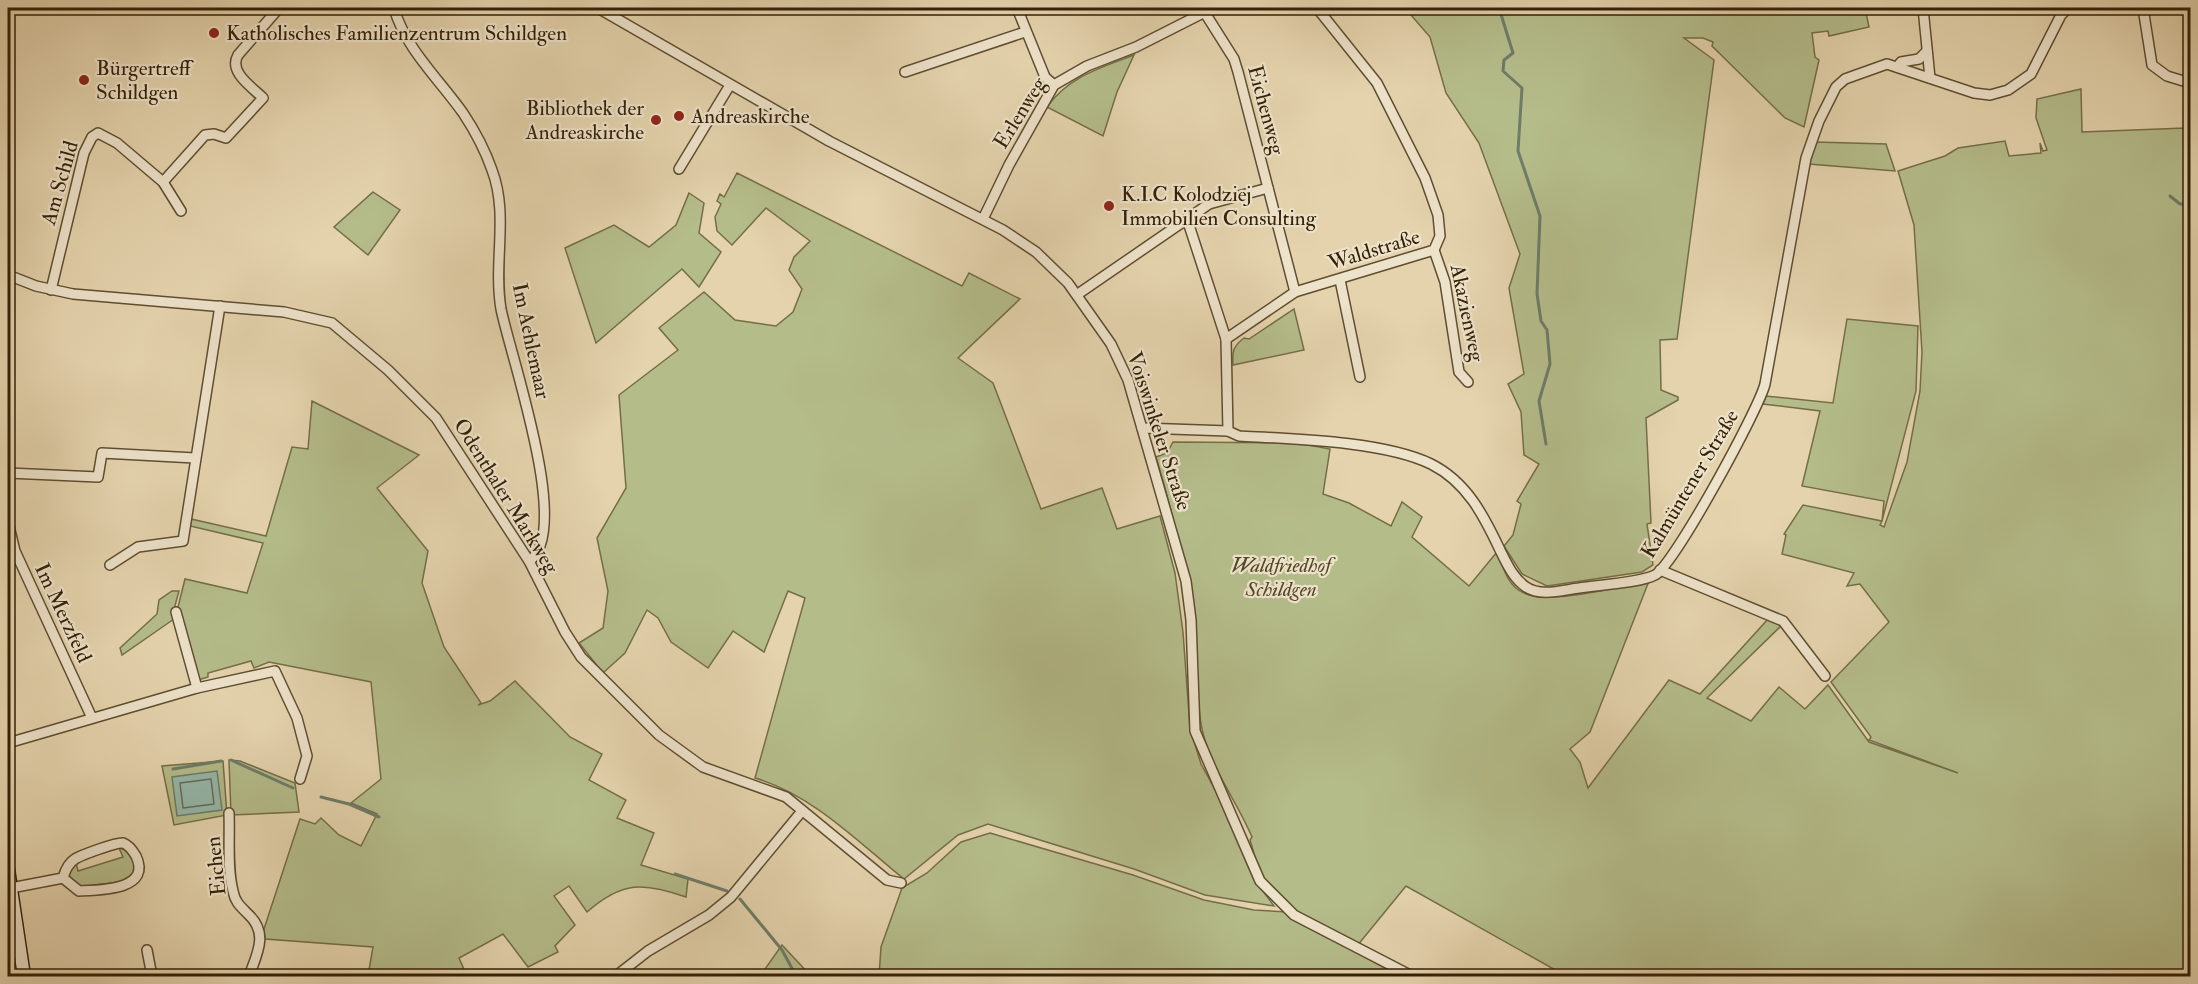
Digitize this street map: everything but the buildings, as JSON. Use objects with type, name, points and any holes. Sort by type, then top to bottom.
[{"type":"main road","points":[[8,869],[24,976]]},
{"type":"street","points":[[163,182],[205,135],[214,134],[226,138],[263,98],[235,70],[235,60],[279,8]]},
{"type":"street","name":"Im Aehlemaar","points":[[394,8],[410,42],[477,136],[500,194],[499,288],[502,310],[530,419],[544,504],[546,533],[541,550],[529,561]]},
{"type":"street","name":"Voiswinkeler Straße","points":[[598,8],[829,141],[983,219],[1036,252],[1078,294],[1123,367],[1142,428],[1186,581],[1191,620],[1195,731],[1260,881],[1294,915],[1412,976]]},
{"type":"street","points":[[1017,8],[1045,77],[1054,85]]},
{"type":"street","name":"Erlenweg","points":[[983,219],[1009,165],[1054,85],[1087,66],[1136,47],[1213,8]]},
{"type":"street","name":"Waldstraße","points":[[1226,339],[1295,292],[1434,250],[1440,236],[1438,215],[1425,178],[1377,83],[1317,8]]},
{"type":"street","points":[[1923,8],[1930,78]]},
{"type":"street","name":"Kalmüntener Straße","points":[[1142,428],[1228,431],[1239,436],[1293,439],[1382,451],[1411,457],[1433,465],[1454,479],[1475,502],[1511,572],[1532,591],[1550,592],[1653,576],[1660,570],[1723,470],[1749,425],[1762,395],[1806,158],[1832,93],[1845,79],[1884,65],[1897,67],[1980,94],[1990,95],[2010,89],[2031,74],[2061,15],[2068,8]]},
{"type":"street","points":[[2143,8],[2152,65],[2167,76],[2190,83]]},
{"type":"street","name":"Eichenweg","points":[[1205,13],[1234,59],[1295,292]]},
{"type":"street","points":[[905,72],[1025,32]]},
{"type":"street","name":"Kalmüntener Straße","points":[[1897,67],[1901,62],[1919,59],[1926,51]]},
{"type":"street","points":[[679,169],[730,85]]},
{"type":"street","name":"Am Schild","points":[[51,290],[84,153],[92,137],[98,133],[107,136],[163,182],[181,211]]},
{"type":"street","points":[[1078,294],[1209,204],[1268,188]]},
{"type":"street","points":[[1188,219],[1226,339],[1228,431]]},
{"type":"street","name":"Akazienweg","points":[[1434,250],[1445,282],[1459,372],[1468,382]]},
{"type":"street","name":"Odenthaler Markweg","points":[[8,274],[51,290],[284,312],[332,323],[388,370],[436,418],[529,561],[565,632],[581,657],[659,735],[703,768],[772,790],[786,797],[887,880],[901,883]]},
{"type":"street","points":[[1340,280],[1360,377]]},
{"type":"street","points":[[110,565],[138,548],[183,541],[220,306]]},
{"type":"street","points":[[8,473],[98,477],[102,453],[195,458]]},
{"type":"street","name":"Im Merzfeld","points":[[8,522],[15,551],[92,718]]},
{"type":"street","points":[[1660,570],[1783,621],[1791,627],[1826,676]]},
{"type":"street","points":[[176,612],[197,688]]},
{"type":"street","points":[[8,743],[197,688],[275,671],[297,718],[307,756],[300,779]]},
{"type":"street","points":[[615,976],[648,951],[723,904],[802,811]]},
{"type":"street","name":"Eichen","points":[[229,813],[232,889],[236,903],[257,924],[261,937],[249,976]]},
{"type":"street","points":[[11,888],[63,878],[79,891],[93,891],[129,885],[138,877],[140,870],[130,848],[124,843],[75,859],[67,867],[63,878]]},
{"type":"street","points":[[147,950],[152,976]]},
{"type":"green space","points":[[1405,8],[1865,8],[1869,27],[1829,36],[1828,31],[1812,33],[1815,57],[1819,60],[1804,127],[1785,118],[1712,46],[1713,42],[1703,38],[1684,38],[1714,60],[1677,339],[1660,340],[1661,390],[1678,397],[1678,400],[1646,418],[1651,523],[1647,524],[1653,565],[1642,572],[1547,586],[1522,574],[1504,546],[1513,535],[1521,504],[1517,501],[1539,464],[1524,455],[1521,412],[1508,384],[1524,374],[1509,288],[1520,254],[1479,143],[1446,93],[1430,37]]},
{"type":"green space","points":[[1134,55],[1117,92],[1103,136],[1047,107],[1055,97],[1075,81],[1097,69]]},
{"type":"green space","name":"Waldfriedhof Schildgen","points":[[2081,89],[2082,132],[2185,128],[2185,144],[2190,141],[2190,976],[1566,976],[1406,886],[1357,946],[1320,927],[1274,895],[1260,874],[1250,840],[1252,837],[1246,823],[1210,754],[1199,712],[1195,640],[1188,584],[1174,521],[1156,457],[1167,453],[1173,442],[1297,443],[1330,449],[1323,494],[1349,503],[1391,526],[1402,502],[1422,517],[1412,537],[1469,586],[1497,552],[1510,581],[1517,589],[1528,595],[1561,597],[1649,581],[1590,732],[1570,749],[1580,762],[1588,788],[1669,680],[1700,694],[1769,618],[1783,624],[1707,698],[1751,721],[1779,687],[1805,709],[1828,685],[1869,742],[1958,773],[1869,740],[1871,737],[1831,682],[1889,622],[1860,584],[1847,586],[1854,573],[1782,554],[1786,535],[1784,534],[1803,505],[1882,521],[1880,525],[1884,527],[1907,462],[1920,391],[1922,352],[1914,225],[1898,171],[1945,156],[1958,148],[2005,141],[2009,156],[2041,153],[2040,143],[2043,151],[2047,150],[2036,118],[2037,99]]},
{"type":"green space","points":[[1815,142],[1886,144],[1895,171],[1809,164]]},
{"type":"green space","points":[[737,173],[962,286],[969,273],[1020,299],[958,358],[993,383],[1041,509],[1102,488],[1117,529],[1160,516],[1175,573],[1183,632],[1190,728],[1201,764],[1236,828],[1253,878],[1274,906],[1205,895],[1134,869],[988,824],[958,835],[904,879],[816,808],[776,786],[755,778],[805,598],[788,591],[764,652],[733,631],[708,668],[671,642],[658,618],[647,610],[625,653],[603,673],[579,643],[603,628],[608,591],[597,538],[626,488],[619,395],[678,350],[659,328],[704,292],[735,320],[776,326],[793,312],[802,289],[789,270],[794,257],[810,241],[766,208],[732,245],[717,231],[715,217],[721,204],[717,201],[720,194],[724,197]]},
{"type":"green space","points":[[373,192],[400,210],[368,255],[334,227]]},
{"type":"green space","points":[[689,193],[704,203],[699,233],[721,252],[699,287],[682,269],[596,343],[565,248],[614,225],[649,247],[676,225]]},
{"type":"green space","points":[[1294,309],[1304,350],[1233,365],[1234,350],[1240,341],[1244,338],[1249,339]]},
{"type":"green space","points":[[1847,319],[1918,326],[1916,391],[1882,521],[1884,501],[1802,486],[1820,411],[1763,404],[1766,396],[1833,403]]},
{"type":"green space","points":[[312,401],[419,455],[377,488],[428,551],[422,583],[444,647],[481,703],[478,705],[490,701],[515,681],[570,737],[602,754],[589,780],[626,800],[617,818],[654,833],[641,865],[688,879],[686,897],[658,889],[634,887],[611,894],[587,912],[569,886],[554,896],[575,925],[555,946],[558,952],[528,967],[503,934],[459,958],[467,976],[368,976],[373,947],[265,939],[264,929],[300,819],[315,824],[321,818],[339,835],[361,846],[377,814],[351,803],[381,779],[371,682],[269,662],[254,668],[251,661],[208,673],[208,677],[198,680],[178,607],[185,579],[247,593],[263,543],[190,526],[191,519],[266,536],[292,447],[308,449]]},
{"type":"green space","points":[[172,591],[179,591],[173,613],[174,619],[122,655],[120,648],[157,614],[159,600]]},
{"type":"green space","points":[[229,760],[240,761],[295,783],[299,812],[231,815]]},
{"type":"green space","points":[[223,761],[227,815],[174,825],[162,766]]},
{"type":"green space","points":[[990,833],[1133,875],[1204,900],[1254,910],[1287,912],[1399,976],[879,976],[881,947],[902,888],[927,873],[961,842]]},
{"type":"green space","points":[[119,848],[129,853],[134,864],[135,872],[127,881],[80,887],[68,879],[68,873],[76,863],[78,871],[123,857]]},
{"type":"green space","points":[[782,945],[811,976],[760,976]]},
{"type":"water","points":[[217,771],[222,810],[177,816],[172,777]]},
{"type":"waterway","points":[[1499,8],[1513,53],[1504,60],[1503,71],[1522,88],[1518,151],[1540,216],[1537,294],[1541,321],[1547,330],[1550,364],[1539,401],[1546,444]]},
{"type":"waterway","points":[[2170,196],[2180,204],[2190,204]]},
{"type":"waterway","points":[[231,760],[293,788]]},
{"type":"waterway","points":[[173,769],[221,761]]},
{"type":"waterway","points":[[321,797],[349,804],[379,817]]},
{"type":"waterway","points":[[675,874],[727,891]]},
{"type":"waterway","points":[[740,899],[782,950],[794,972],[806,976]]},
{"type":"place","name":"Katholisches Familienzentrum Schildgen","points":[[214,33]]},
{"type":"place","name":"Bürgertreff Schildgen","points":[[84,80]]},
{"type":"place","name":"Andreaskirche","points":[[679,116]]},
{"type":"place","name":"Bibliothek der Andreaskirche","points":[[656,120]]},
{"type":"place","name":"K.I.C Kolodziej Immobilien Consulting","points":[[1109,206]]}]
